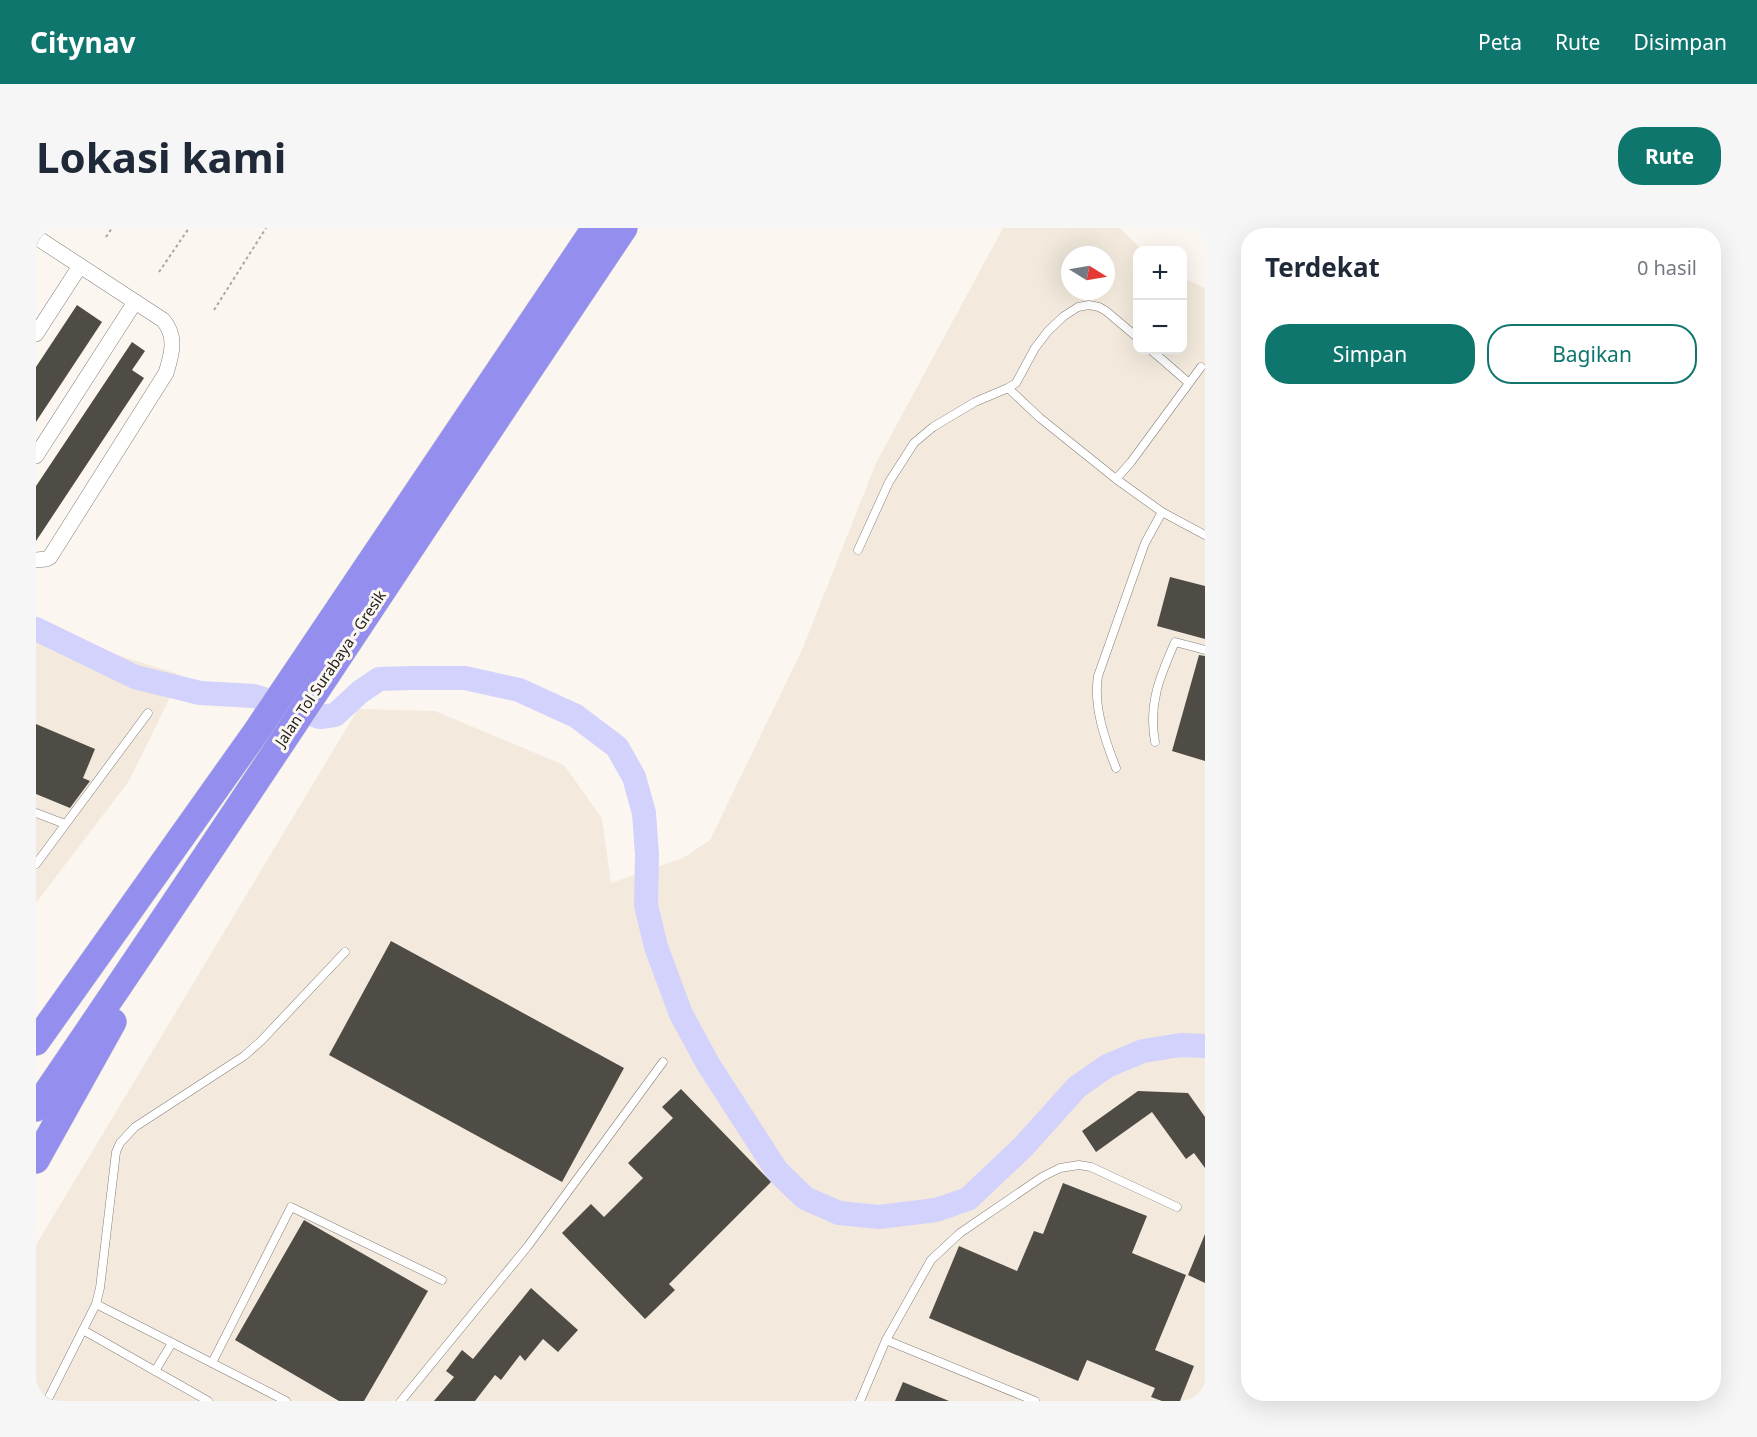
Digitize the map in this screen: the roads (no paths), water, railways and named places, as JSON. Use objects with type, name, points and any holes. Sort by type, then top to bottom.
[{"type":"highway","name":"Jalan Tol Surabaya - Gresik","points":[[36,1041],[266,741],[595,228]]},
{"type":"highway","name":"Jalan Tol Surabaya - Gresik","points":[[309,676],[624,228]]},
{"type":"highway","name":"Jalan Tol Surabaya - Gresik","points":[[36,1108],[190,882],[266,741]]},
{"type":"highway","points":[[36,1160],[190,882]]},
{"type":"street","points":[[36,237],[164,320],[170,328],[172,352],[166,373],[50,556],[36,560]]},
{"type":"street","points":[[36,334],[80,266]]},
{"type":"street","points":[[36,456],[135,302]]},
{"type":"lane","points":[[858,550],[889,482],[915,443],[933,427],[975,402],[1008,388],[1019,379],[1035,348],[1064,316],[1078,307],[1089,305],[1106,310],[1133,334]]},
{"type":"lane","points":[[1155,354],[1189,383]]},
{"type":"lane","points":[[1116,479],[1201,367]]},
{"type":"lane","points":[[1008,388],[1040,418],[1116,479],[1162,512],[1205,534]]},
{"type":"lane","points":[[1116,768],[1108,748],[1096,694],[1098,676],[1141,554],[1162,512]]},
{"type":"lane","points":[[1155,742],[1152,728],[1153,701],[1175,642],[1205,650]]},
{"type":"lane","points":[[36,864],[148,713]]},
{"type":"lane","points":[[36,813],[65,824]]},
{"type":"lane","points":[[47,1401],[96,1304],[100,1288],[116,1152],[120,1143],[135,1127],[244,1056],[345,952]]},
{"type":"lane","points":[[401,1401],[528,1246],[663,1062]]},
{"type":"lane","points":[[860,1401],[886,1340],[931,1260],[960,1233],[1042,1177],[1060,1168],[1079,1165],[1091,1167],[1177,1207]]},
{"type":"lane","points":[[212,1364],[291,1207],[442,1280]]},
{"type":"lane","points":[[96,1304],[286,1401]]},
{"type":"lane","points":[[83,1330],[208,1401]]},
{"type":"lane","points":[[886,1340],[1035,1401]]},
{"type":"lane","points":[[155,1371],[172,1343]]},
{"type":"waterway","points":[[36,629],[135,677],[200,693],[254,696],[320,717],[335,715],[360,692],[379,679],[411,678],[465,678],[519,690],[576,716],[617,747],[634,777],[644,813],[647,855],[646,905],[656,947],[681,1014],[708,1064],[777,1171],[805,1198],[839,1213],[879,1217],[936,1210],[968,1199],[1023,1147],[1077,1087],[1107,1066],[1143,1051],[1181,1045],[1205,1046]]}]
